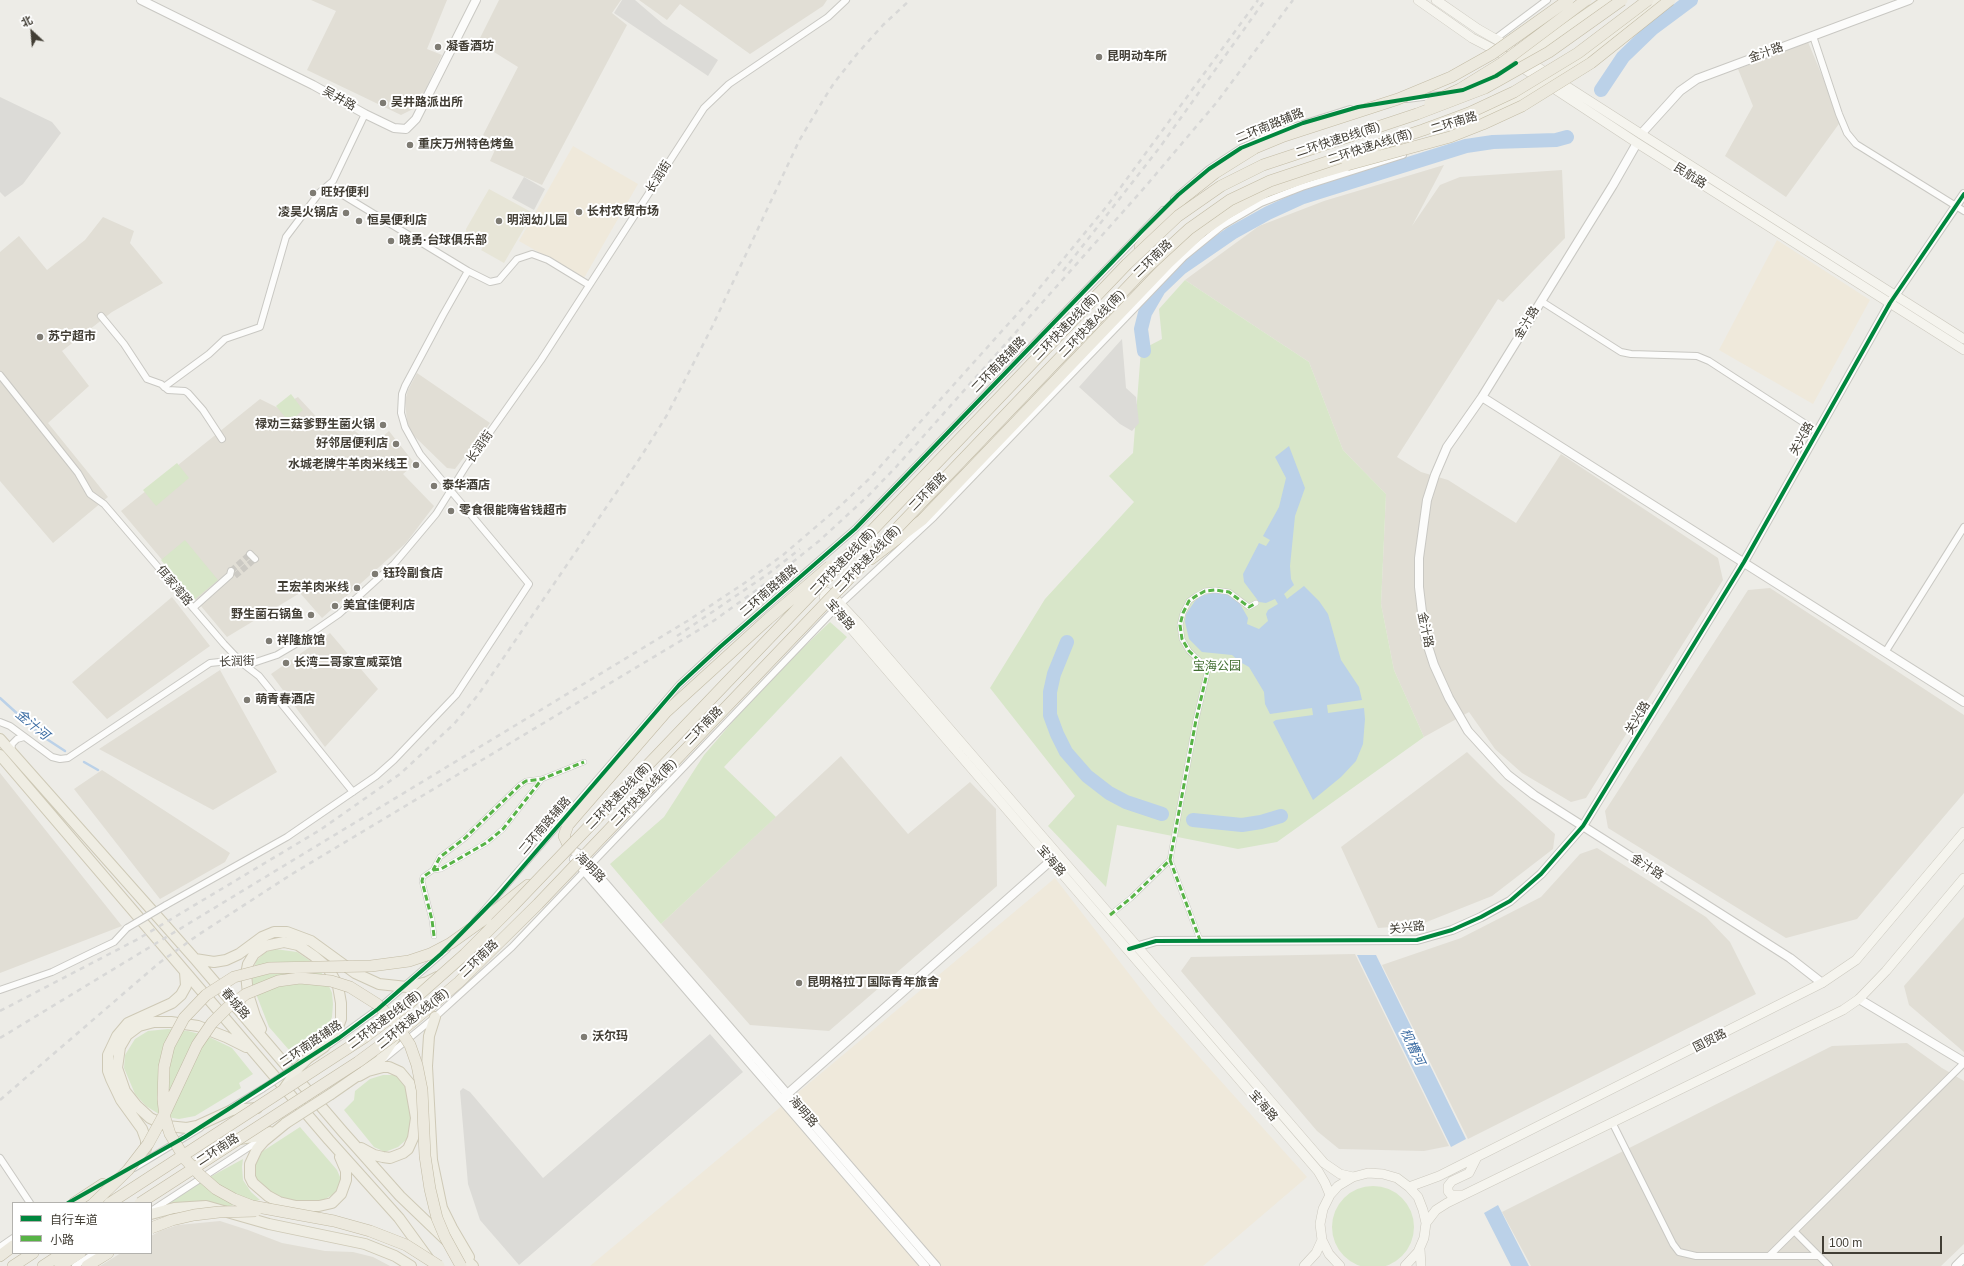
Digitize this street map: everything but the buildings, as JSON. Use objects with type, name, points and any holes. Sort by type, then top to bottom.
[{"type":"highway","points":[[1108,287],[1175,205],[1215,173],[1255,148],[1284,136],[1398,99],[1451,77],[1492,54],[1568,0]]},
{"type":"highway","points":[[1249,171],[1307,146],[1406,112],[1454,91],[1502,63],[1586,0]]},
{"type":"highway","name":"二环快速B线(南)","points":[[112,1202],[316,1070],[396,1014],[465,954],[560,857],[1145,245],[1193,204],[1221,186],[1249,171],[1295,154],[1417,114],[1484,88],[1548,52],[1622,0]]},
{"type":"highway","name":"二环快速A线(南)","points":[[142,1202],[363,1058],[407,1026],[459,982],[529,914],[1129,286],[1173,242],[1207,214],[1243,193],[1284,175],[1423,130],[1492,103],[1557,66],[1598,38],[1648,0]]},
{"type":"highway","points":[[828,597],[851,575],[911,529],[932,509],[1179,251],[1202,231],[1228,213],[1254,198],[1280,186],[1347,165],[1450,137],[1515,110],[1586,67],[1670,0]]},
{"type":"highway","points":[[1243,193],[1279,178],[1347,165]]},
{"type":"highway","points":[[1111,323],[1126,305],[1158,258],[1173,242]]},
{"type":"highway","points":[[570,849],[564,836],[566,828],[570,822],[656,724],[678,701],[780,608],[858,542],[892,510]]},
{"type":"highway","points":[[439,1266],[406,1245],[370,1231],[334,1222],[252,1206],[225,1194],[200,1175],[185,1159],[174,1142],[165,1118],[163,1077],[169,1046],[184,1018],[198,1002],[215,989],[234,978],[251,972],[295,967],[380,966],[409,961],[430,954],[451,943],[474,928],[531,883],[560,857]]},
{"type":"highway","points":[[95,1202],[128,1170],[148,1144],[166,1111],[197,1045],[212,1023],[227,1008],[246,994],[278,982],[300,978],[331,981],[350,987],[377,1004],[395,1022],[410,1045],[417,1065],[422,1090],[425,1156],[430,1189],[437,1218],[445,1237],[461,1266]]},
{"type":"highway","points":[[76,1202],[103,1184]]},
{"type":"highway","points":[[152,1228],[172,1220],[206,1213],[246,1211],[291,1214]]},
{"type":"highway","points":[[0,1256],[12,1247]]},
{"type":"highway","points":[[17,1264],[32,1254]]},
{"type":"highway","points":[[43,1266],[61,1254]]},
{"type":"highway","points":[[60,1266],[78,1254]]},
{"type":"highway","points":[[87,1266],[106,1254]]},
{"type":"main road","name":"民航路","points":[[1418,0],[1472,38],[1641,134],[1892,299],[1964,350]]},
{"type":"main road","name":"民航路","points":[[1436,0],[1524,58],[1550,81],[1637,143],[1892,299],[1964,339]]},
{"type":"main road","name":"二环南路","points":[[116,1202],[317,1072],[398,1015],[466,956],[820,589],[1108,287],[1147,247],[1179,218],[1208,196],[1229,184],[1279,162],[1401,123],[1445,106],[1475,90],[1524,58],[1607,0]]},
{"type":"main road","name":"二环南路","points":[[138,1202],[323,1082],[389,1036],[420,1012],[491,948],[1137,273],[1172,240],[1201,216],[1242,190],[1276,175],[1336,155],[1473,118],[1514,100],[1550,81],[1603,45],[1661,0]]},
{"type":"main road","name":"宝海路","points":[[820,589],[838,607],[1054,858],[1324,1163],[1340,1174],[1353,1176]]},
{"type":"main road","name":"春城路","points":[[0,739],[195,959],[343,1132],[400,1196],[473,1266]]},
{"type":"main road","name":"春城路","points":[[0,755],[328,1140],[399,1218],[434,1266]]},
{"type":"main road","name":"国贸路","points":[[1409,1187],[1439,1176],[1822,983],[1856,960],[1964,832]]},
{"type":"main road","name":"宝海路","points":[[1054,858],[1110,915],[1133,947],[1318,1171],[1330,1195]]},
{"type":"main road","points":[[1426,1223],[1436,1210],[1464,1195],[1843,1010],[1859,999],[1886,970],[1964,878]]},
{"type":"main road","points":[[195,959],[214,962],[226,960],[239,954],[262,937],[274,932],[287,932],[311,941],[350,969],[370,981],[388,986],[404,987],[417,985],[437,977],[466,956]]},
{"type":"main road","points":[[258,1057],[245,1047],[226,1037],[202,1028],[180,1022],[162,1021],[146,1024],[133,1030],[123,1041],[117,1061],[120,1079],[131,1099],[150,1118],[167,1126],[186,1128],[203,1124],[232,1110],[258,1107],[271,1101],[282,1092],[299,1066],[324,1047],[336,1032],[341,1012],[340,994],[335,979],[324,964],[303,948],[284,942],[271,944],[259,950],[250,959],[246,974],[248,994],[255,1016],[270,1044],[281,1059]]},
{"type":"main road","points":[[103,1184],[135,1164],[143,1155],[146,1145],[142,1129],[121,1100],[111,1079],[108,1063],[110,1048],[116,1036],[128,1024],[141,1016],[172,1003],[182,995],[186,986],[185,972]]},
{"type":"main road","points":[[359,1076],[385,1055],[401,1029],[420,1012]]},
{"type":"main road","points":[[436,1017],[429,1036],[427,1066],[432,1160],[442,1208],[465,1252],[476,1266]]},
{"type":"main road","points":[[216,1151],[234,1141],[267,1134],[368,1071],[383,1067],[395,1069],[404,1075],[410,1084],[414,1104],[415,1123],[413,1138],[408,1149],[403,1153],[390,1158],[383,1157],[364,1150],[343,1132]]},
{"type":"main road","points":[[286,1123],[264,1141],[257,1149],[250,1164],[250,1177],[253,1183],[263,1192],[279,1202],[296,1206],[319,1206],[332,1203],[341,1194],[346,1180],[346,1172],[337,1152],[328,1140]]},
{"type":"main road","points":[[1464,1195],[1451,1195],[1448,1191],[1448,1186],[1469,1172],[1477,1157]]},
{"type":"main road","points":[[1340,1266],[1329,1254],[1322,1240],[1320,1224],[1323,1209],[1330,1195],[1338,1186],[1353,1176],[1368,1173],[1383,1174],[1397,1178],[1409,1187],[1418,1197],[1426,1223],[1424,1238],[1418,1252],[1405,1266]]},
{"type":"main road","points":[[152,1212],[174,1208],[206,1206],[270,1224],[365,1244],[394,1256],[411,1266]]},
{"type":"main road","points":[[1304,1266],[1316,1253],[1322,1240]]},
{"type":"main road","points":[[1420,1248],[1421,1266]]},
{"type":"main road","points":[[17,1264],[35,1254]]},
{"type":"main road","points":[[38,1266],[56,1254]]},
{"type":"main road","points":[[38,1266],[61,1254]]},
{"type":"street","name":"吴井路","points":[[141,0],[313,85],[365,114],[394,128],[406,129],[411,126],[416,119],[476,0]]},
{"type":"street","points":[[1495,38],[1547,0]]},
{"type":"street","name":"金汁路","points":[[1641,134],[1680,91],[1697,79],[1909,0]]},
{"type":"street","name":"长润街","points":[[0,722],[10,726],[52,757],[60,759],[68,758],[210,663],[229,661],[253,663],[277,655],[339,614],[394,564],[431,520],[466,466],[541,360],[704,108],[729,84],[828,18],[843,1]]},
{"type":"street","points":[[1813,36],[1839,114],[1847,133],[1856,144],[1964,211]]},
{"type":"street","name":"二环南路辅路","points":[[70,1202],[221,1115],[262,1089],[357,1025],[404,987],[476,920],[679,685],[874,511],[1120,254],[1178,196],[1209,169],[1247,145],[1303,123],[1366,106],[1448,94],[1463,90],[1496,76],[1516,63]]},
{"type":"street","points":[[359,1076],[436,1017],[508,951],[838,607],[938,513],[1163,277],[1196,246],[1222,226],[1249,209],[1283,194],[1388,160],[1440,141],[1499,111],[1550,81]]},
{"type":"street","points":[[164,387],[209,354],[225,339],[260,327],[286,237],[320,192],[333,181],[365,114]]},
{"type":"street","name":"金汁路","points":[[1637,143],[1613,185],[1482,397],[1447,447],[1435,475],[1427,500],[1421,531],[1419,572],[1420,609],[1425,637],[1434,665],[1449,698],[1468,731],[1508,775],[1534,796],[1790,958],[1822,983]]},
{"type":"street","points":[[328,186],[468,271],[490,282],[495,282],[517,259],[532,254],[548,260],[589,285]]},
{"type":"street","name":"关兴路","points":[[1133,947],[1156,941],[1417,940],[1452,930],[1481,917],[1510,901],[1541,874],[1583,826],[1744,562],[1892,299],[1964,194]]},
{"type":"street","points":[[0,990],[52,972],[114,942],[127,928],[274,845],[376,776],[394,760],[456,695],[529,584],[414,445],[403,423],[400,404],[405,386],[468,271]]},
{"type":"street","points":[[1541,301],[1621,352],[1631,354],[1697,356],[1709,361],[1818,432]]},
{"type":"street","points":[[100,316],[124,344],[144,376],[168,390],[185,391],[188,393],[203,410],[222,439]]},
{"type":"street","name":"佴家湾路","points":[[0,375],[78,473],[90,494],[104,504],[242,663],[259,676],[353,792]]},
{"type":"street","points":[[1482,397],[1886,651],[1964,702]]},
{"type":"street","points":[[1886,651],[1964,527]]},
{"type":"street","name":"二环南路辅路","points":[[805,573],[820,589]]},
{"type":"street","points":[[193,608],[232,574]]},
{"type":"street","points":[[1200,940],[1170,860],[1196,720],[1208,669],[1189,651],[1182,639],[1180,625],[1183,613],[1189,602],[1205,591],[1215,590],[1229,592],[1249,607],[1256,603]]},
{"type":"street","points":[[11,751],[12,744],[17,739],[24,737]]},
{"type":"street","points":[[434,936],[432,920],[422,881],[423,877],[433,870],[440,857],[465,838],[526,781],[542,778],[584,762]]},
{"type":"street","points":[[433,870],[441,869],[486,843],[503,829],[542,778]]},
{"type":"street","points":[[554,830],[570,849]]},
{"type":"street","name":"海明路","points":[[570,849],[785,1096],[936,1266]]},
{"type":"street","points":[[785,1096],[1054,858]]},
{"type":"street","points":[[1110,915],[1131,898],[1170,860]]},
{"type":"street","points":[[1770,1255],[1964,1062],[1859,999]]},
{"type":"street","name":"海明路","points":[[785,1096],[925,1266]]},
{"type":"street","points":[[1612,1122],[1673,1244],[1679,1252],[1696,1256],[1819,1256]]},
{"type":"street","points":[[152,1211],[286,1123]]},
{"type":"street","points":[[0,1158],[29,1202]]},
{"type":"street","points":[[1794,1231],[1829,1266]]},
{"type":"street","points":[[0,1247],[12,1239]]},
{"type":"street","points":[[75,1266],[93,1254]]},
{"type":"street","points":[[1956,1266],[1964,1258]]},
{"type":"shaded area","points":[[311,0],[447,0],[427,49],[442,55],[417,107],[401,115],[307,70],[336,11]]},
{"type":"shaded area","points":[[499,0],[621,0],[612,13],[627,25],[542,185],[490,161],[498,143],[483,135],[518,67],[478,42]]},
{"type":"shaded area","points":[[622,0],[635,0],[663,24],[718,60],[708,76],[614,13]]},
{"type":"shaded area","points":[[639,0],[827,0],[823,6],[750,54],[680,4],[667,20]]},
{"type":"shaded area","points":[[1808,42],[1841,121],[1786,197],[1725,156],[1753,106],[1738,69]]},
{"type":"shaded area","points":[[0,97],[52,122],[61,133],[23,184],[5,197],[0,192]]},
{"type":"shaded area","name":"长村农贸市场","points":[[573,146],[638,184],[584,278],[519,241]]},
{"type":"shaded area","points":[[1444,165],[1412,226],[1440,185],[1460,177],[1562,170],[1565,238],[1503,302],[1498,299],[1397,457],[1421,472],[1448,480],[1516,523],[1561,454],[1718,558],[1723,580],[1586,798],[1571,802],[1522,773],[1495,749],[1469,712],[1424,737],[1394,670],[1381,604],[1386,494],[1343,450],[1309,362],[1185,280],[1259,226],[1324,201]]},
{"type":"shaded area","points":[[524,177],[545,189],[534,210],[512,198]]},
{"type":"shaded area","name":"明润幼儿园","points":[[489,189],[533,213],[504,263],[481,250],[483,247],[467,238],[466,229]]},
{"type":"shaded area","points":[[103,217],[134,231],[130,243],[163,283],[112,312],[62,351],[89,386],[48,423],[108,497],[53,543],[0,481],[0,252],[19,236],[47,270],[85,240]]},
{"type":"shaded area","points":[[1777,240],[1870,300],[1813,404],[1719,350]]},
{"type":"shaded area","points":[[1122,339],[1126,388],[1136,397],[1139,423],[1132,431],[1120,424],[1079,387]]},
{"type":"shaded area","points":[[417,373],[490,423],[455,469],[447,468],[411,433],[407,422],[405,401],[408,390]]},
{"type":"shaded area","points":[[298,397],[323,424],[339,418],[361,436],[381,438],[389,431],[415,464],[403,474],[434,506],[406,543],[322,618],[300,593],[227,637],[121,511],[260,399],[278,408]]},
{"type":"shaded area","points":[[1770,588],[1964,715],[1964,793],[1857,919],[1786,938],[1608,828],[1605,811],[1748,590]]},
{"type":"shaded area","points":[[172,597],[210,646],[107,719],[72,682]]},
{"type":"shaded area","points":[[330,633],[378,689],[325,747],[271,674]]},
{"type":"shaded area","points":[[220,670],[277,772],[213,810],[99,749]]},
{"type":"shaded area","points":[[1467,752],[1498,783],[1555,834],[1553,849],[1492,896],[1419,925],[1378,928],[1341,847]]},
{"type":"shaded area","points":[[841,756],[908,834],[970,782],[996,809],[997,886],[829,1031],[750,1025],[661,924]]},
{"type":"shaded area","points":[[102,770],[230,853],[225,862],[160,899],[74,789]]},
{"type":"shaded area","points":[[0,773],[122,926],[0,973]]},
{"type":"shaded area","points":[[1597,848],[1706,917],[1730,942],[1756,994],[1468,1139],[1382,965],[1461,938],[1541,897],[1580,854]]},
{"type":"shaded area","points":[[1055,878],[1157,1010],[1307,1177],[1203,1266],[590,1266]]},
{"type":"shaded area","points":[[1964,917],[1964,1052],[1909,1005],[1904,986]]},
{"type":"shaded area","points":[[1355,954],[1449,1146],[1424,1151],[1339,1149],[1317,1131],[1181,971],[1191,957]]},
{"type":"shaded area","points":[[710,1034],[743,1072],[519,1265],[480,1220],[468,1184],[460,1091],[463,1088],[470,1092],[543,1178]]},
{"type":"shaded area","points":[[1907,1043],[1942,1068],[1964,1081],[1964,1244],[1941,1266],[1531,1266],[1502,1212],[1832,1046]]},
{"type":"shaded area","points":[[220,1221],[282,1243],[325,1251],[353,1252],[373,1257],[390,1266],[100,1266],[119,1254],[152,1254],[152,1235],[178,1225]]},
{"type":"green space","name":"宝海公园","points":[[1185,280],[1309,362],[1343,450],[1386,494],[1381,604],[1394,670],[1424,737],[1277,842],[1238,849],[1117,825],[1106,887],[1048,826],[1075,796],[990,688],[1045,599],[1134,502],[1109,476],[1133,453],[1141,350],[1162,339],[1159,309]]},
{"type":"green space","points":[[291,394],[303,410],[289,422],[276,406]]},
{"type":"green space","points":[[177,463],[189,478],[156,506],[143,490]]},
{"type":"green space","points":[[185,540],[218,580],[194,600],[161,560]]},
{"type":"green space","points":[[830,622],[847,637],[724,767],[776,817],[661,924],[610,864],[664,817],[704,755],[765,684]]},
{"type":"green space","points":[[275,949],[297,952],[312,962],[325,977],[332,993],[332,1017],[325,1033],[317,1039],[313,1034],[289,1050],[269,1027],[253,986],[252,977],[256,961],[265,952]]},
{"type":"green space","points":[[168,1029],[188,1031],[207,1036],[232,1048],[253,1074],[239,1083],[241,1088],[195,1116],[179,1119],[162,1116],[146,1106],[135,1094],[124,1068],[125,1055],[135,1039],[148,1031]]},
{"type":"green space","points":[[383,1075],[394,1075],[400,1079],[408,1090],[412,1119],[409,1136],[406,1140],[398,1147],[385,1152],[374,1147],[344,1110],[354,1100],[355,1091],[370,1079]]},
{"type":"green space","points":[[300,1127],[337,1170],[340,1177],[338,1189],[332,1195],[320,1202],[300,1203],[273,1196],[256,1181],[253,1168],[256,1160],[263,1151]]},
{"type":"green space","points":[[243,1159],[243,1180],[251,1192],[260,1200],[224,1207],[202,1201],[166,1204],[199,1183]]},
{"type":"green space","points":[[1373,1186],[1389,1189],[1402,1198],[1407,1204],[1413,1219],[1414,1227],[1411,1243],[1402,1256],[1389,1265],[1381,1267],[1365,1267],[1357,1265],[1344,1256],[1335,1243],[1332,1227],[1335,1211],[1344,1198],[1357,1189]]},
{"type":"water","points":[[1289,446],[1305,488],[1295,516],[1290,566],[1291,579],[1294,585],[1284,594],[1287,599],[1304,586],[1319,601],[1328,614],[1341,660],[1359,687],[1362,700],[1327,705],[1328,713],[1364,708],[1365,719],[1363,744],[1356,761],[1341,777],[1313,800],[1273,722],[1276,720],[1313,715],[1312,708],[1270,714],[1265,704],[1264,692],[1249,667],[1232,655],[1202,652],[1189,639],[1185,622],[1186,614],[1200,596],[1216,592],[1225,593],[1239,602],[1248,618],[1247,624],[1259,629],[1268,621],[1266,614],[1268,610],[1278,604],[1275,599],[1266,603],[1259,602],[1244,582],[1243,574],[1259,543],[1266,546],[1270,540],[1263,536],[1279,507],[1286,478],[1275,457]]},
{"type":"water","name":"枧槽河","points":[[1357,955],[1376,955],[1466,1139],[1451,1147]]},
{"type":"water","points":[[1498,1205],[1529,1266],[1511,1266],[1484,1213]]},
{"type":"waterway","points":[[1601,90],[1623,57],[1652,29],[1691,0]]},
{"type":"waterway","points":[[1144,351],[1141,329],[1145,313],[1159,289],[1181,268],[1232,233],[1268,213],[1303,197],[1466,146],[1493,142],[1556,140],[1567,137]]},
{"type":"waterway","points":[[1067,642],[1054,674],[1050,692],[1050,715],[1066,752],[1087,776],[1109,793],[1126,802],[1162,814]]},
{"type":"waterway","name":"金汁河","points":[[0,698],[42,736],[65,751]]},
{"type":"waterway","name":"金汁河","points":[[84,762],[98,770]]},
{"type":"waterway","points":[[1193,820],[1242,825],[1261,822],[1281,816]]},
{"type":"tunnel","points":[[231,571],[250,554]]},
{"type":"tunnel","points":[[235,576],[255,559]]},
{"type":"railway","points":[[0,1011],[138,939],[320,830],[400,774],[454,724],[478,695],[642,455],[667,415],[712,327],[799,141],[822,102],[834,83],[857,54],[883,25],[910,0]]},
{"type":"railway","points":[[0,1038],[689,620],[783,555],[838,508],[869,479],[1028,302],[1107,206],[1258,0]]},
{"type":"railway","points":[[1063,271],[1160,147],[1265,0]]},
{"type":"railway","points":[[0,1100],[159,963],[198,935],[292,874],[712,622],[769,581],[819,541],[867,497],[896,467],[1145,187],[1217,102],[1293,0]]},
{"type":"railway","points":[[677,636],[768,574],[800,549]]},
{"type":"marked path","points":[[1170,860],[1196,720],[1208,669],[1189,651],[1182,639],[1180,625],[1183,613],[1189,601],[1205,591],[1215,590],[1229,592],[1249,607],[1256,603]]},
{"type":"marked path","points":[[434,936],[432,920],[422,881],[423,877],[433,870],[440,857],[465,838],[526,781],[542,779],[584,762]]},
{"type":"marked path","points":[[433,870],[441,869],[486,843],[503,829],[542,779]]},
{"type":"marked path","points":[[1110,915],[1131,898],[1170,860],[1200,940]]},
{"type":"cycle path","points":[[70,1202],[185,1137],[339,1038],[378,1009],[441,954],[497,897],[679,685],[720,647],[855,529],[1142,231],[1178,195],[1209,169],[1241,148],[1303,123],[1358,107],[1463,90],[1496,76],[1516,63]]},
{"type":"cycle path","points":[[1129,949],[1156,941],[1417,940],[1452,930],[1481,917],[1510,901],[1541,874],[1583,826],[1744,562],[1890,303],[1964,194]]},
{"type":"place","name":"凝香酒坊","points":[[438,47]]},
{"type":"place","name":"昆明动车所","points":[[1099,57]]},
{"type":"place","name":"吴井路派出所","points":[[383,103]]},
{"type":"place","name":"重庆万州特色烤鱼","points":[[410,145]]},
{"type":"place","name":"旺好便利","points":[[313,193]]},
{"type":"place","name":"长村农贸市场","points":[[579,212]]},
{"type":"place","name":"凌昊火锅店","points":[[346,213]]},
{"type":"place","name":"恒昊便利店","points":[[359,221]]},
{"type":"place","name":"明润幼儿园","points":[[499,221]]},
{"type":"place","name":"晓勇·台球俱乐部","points":[[391,241]]},
{"type":"place","name":"苏宁超市","points":[[40,337]]},
{"type":"place","name":"禄劝三菇爹野生菌火锅","points":[[383,425]]},
{"type":"place","name":"好邻居便利店","points":[[396,444]]},
{"type":"place","name":"水城老牌牛羊肉米线王","points":[[416,465]]},
{"type":"place","name":"泰华酒店","points":[[434,486]]},
{"type":"place","name":"零食很能嗨省钱超市","points":[[451,511]]},
{"type":"place","name":"钰玲副食店","points":[[375,574]]},
{"type":"place","name":"王宏羊肉米线","points":[[357,588]]},
{"type":"place","name":"美宜佳便利店","points":[[335,606]]},
{"type":"place","name":"野生菌石锅鱼","points":[[311,615]]},
{"type":"place","name":"祥隆旅馆","points":[[269,641]]},
{"type":"place","name":"长湾二哥家宣威菜馆","points":[[286,663]]},
{"type":"place","name":"萌青春酒店","points":[[247,700]]},
{"type":"place","name":"昆明格拉丁国际青年旅舍","points":[[799,983]]},
{"type":"place","name":"沃尔玛","points":[[584,1037]]}]
